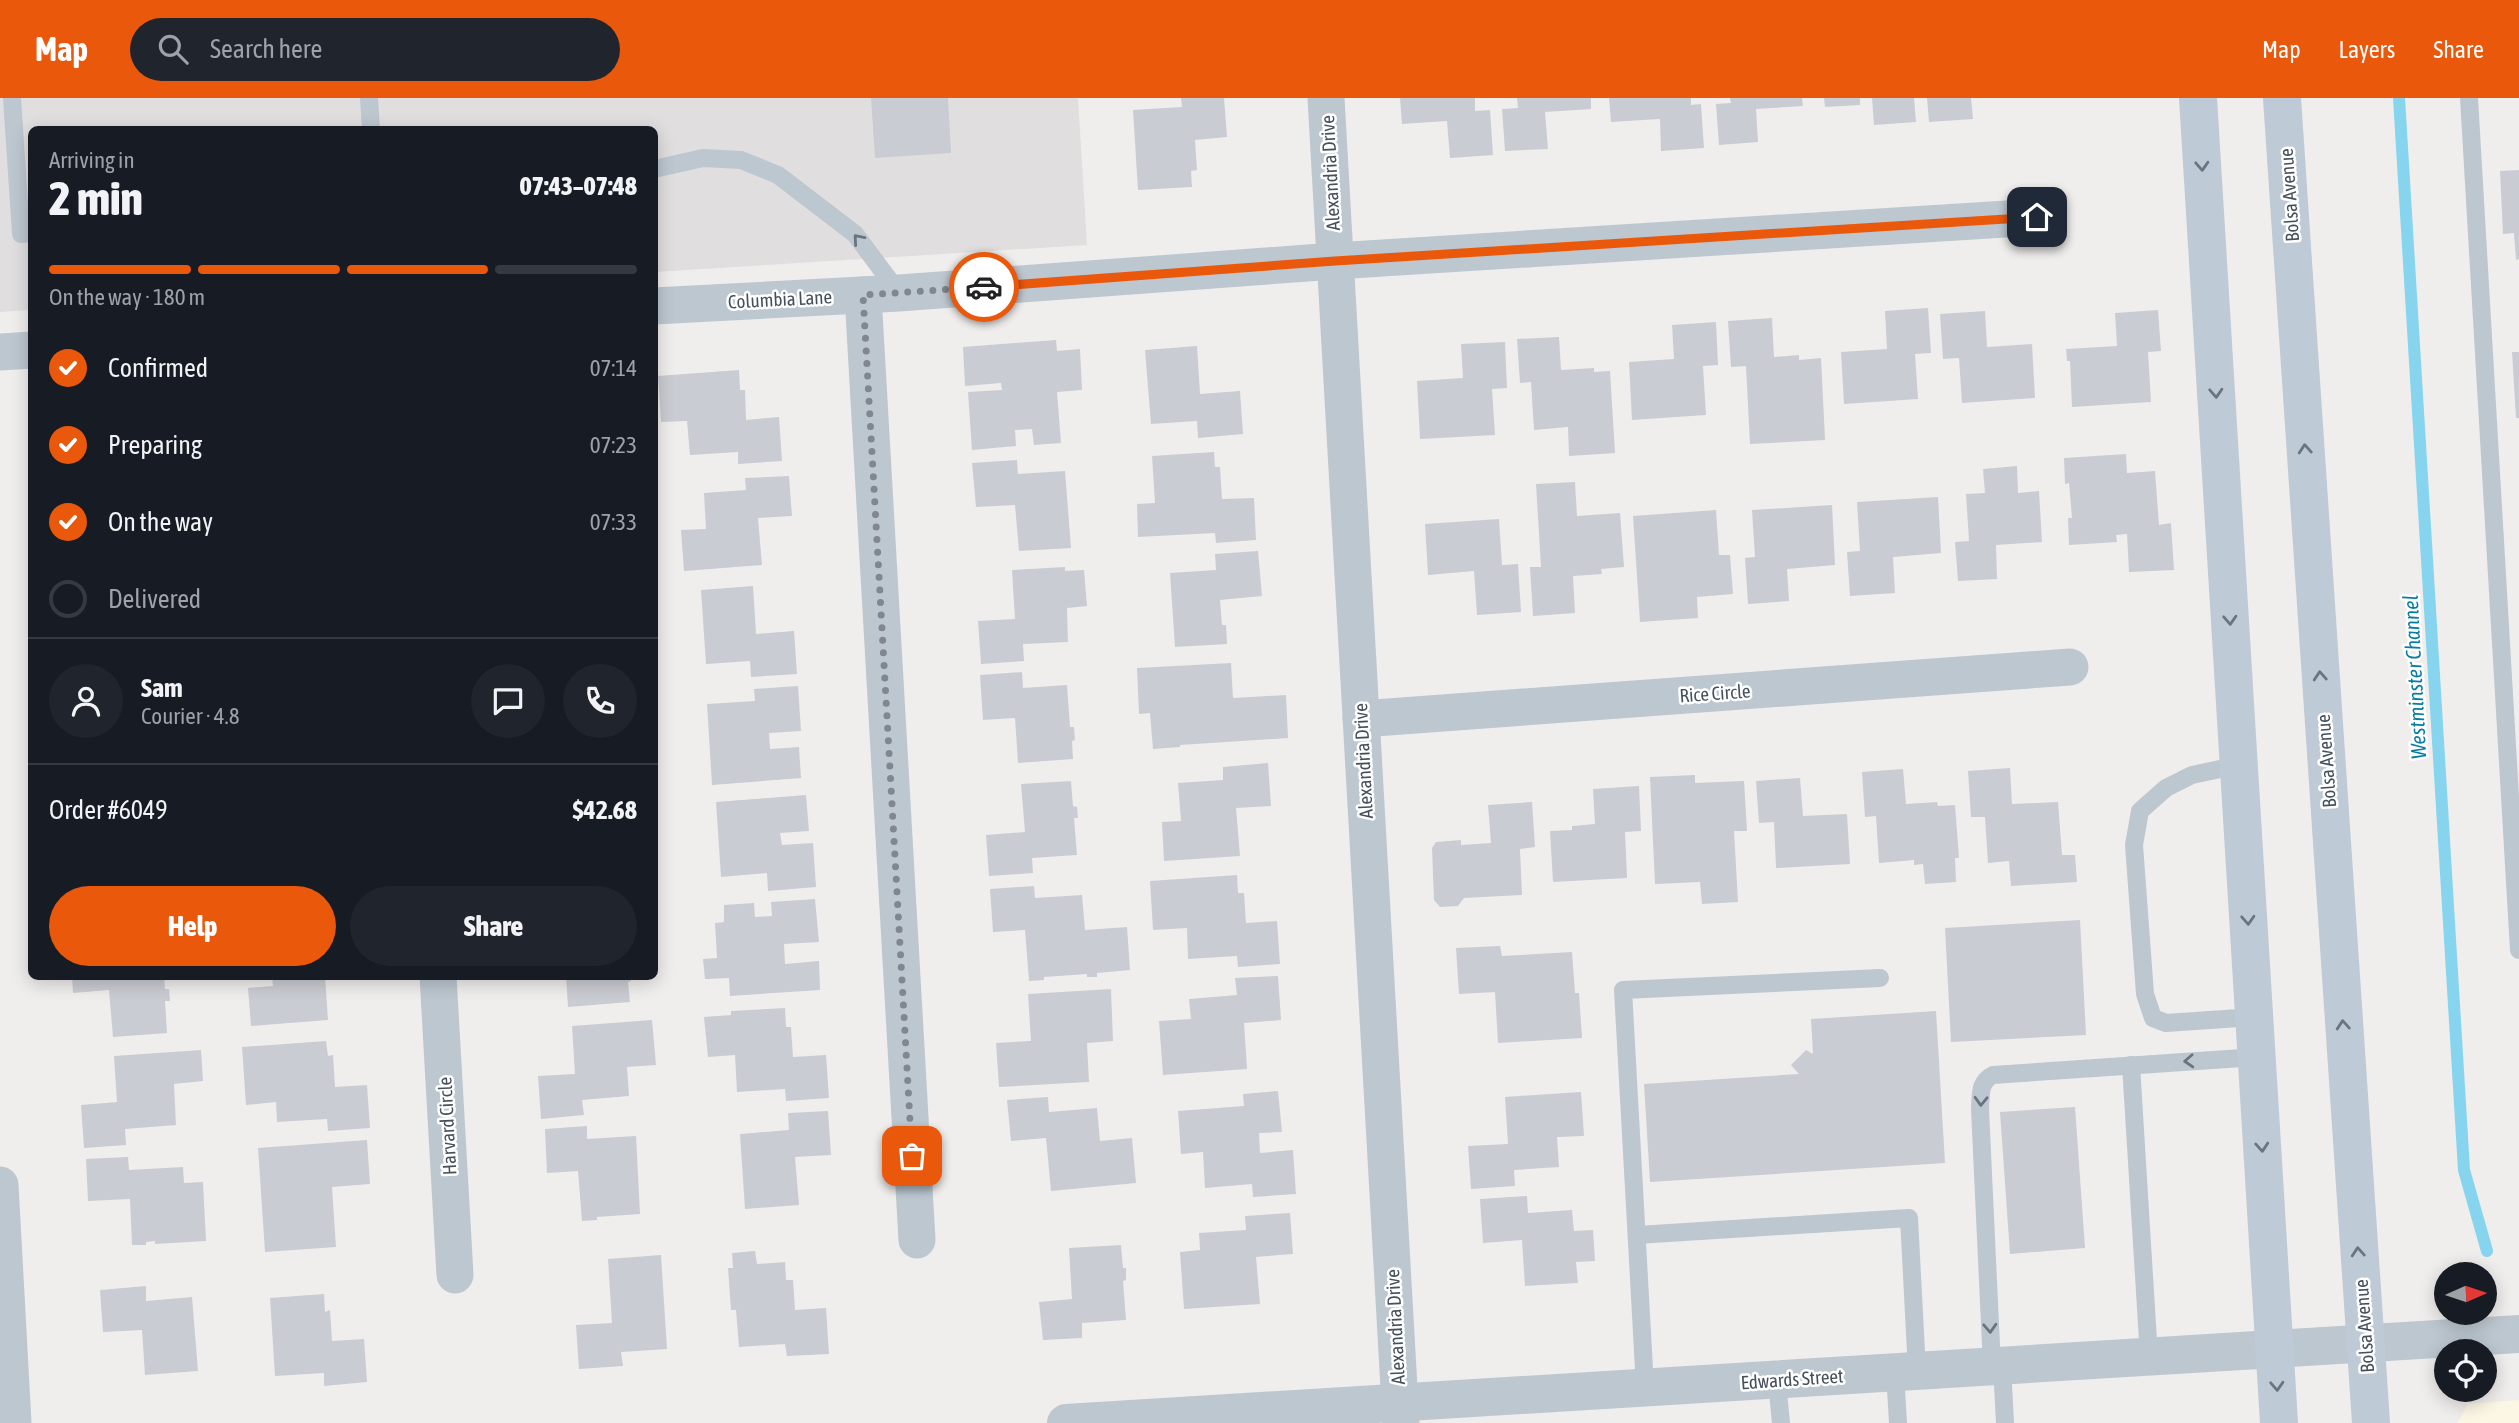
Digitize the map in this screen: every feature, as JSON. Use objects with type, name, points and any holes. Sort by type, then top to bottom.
[{"type":"main road","points":[[2198,98],[2279,1423]]},
{"type":"main road","name":"Bolsa Avenue","points":[[2282,98],[2371,1423]]},
{"type":"street","name":"Alexandria Drive","points":[[1326,98],[1401,1413]]},
{"type":"street","name":"Columbia Lane","points":[[658,306],[899,293],[1335,261],[2037,217]]},
{"type":"street","points":[[863,295],[917,1240]]},
{"type":"street","points":[[0,352],[28,350]]},
{"type":"street","name":"Rice Circle","points":[[1361,719],[2070,667]]},
{"type":"street","name":"Harvard Circle","points":[[438,980],[455,1275]]},
{"type":"street","points":[[0,1185],[13,1423]]},
{"type":"street","name":"Edwards Street","points":[[1066,1423],[1401,1413],[1645,1387],[2519,1334]]},
{"type":"lane","points":[[13,98],[21,234],[28,233]]},
{"type":"lane","points":[[369,98],[371,126]]},
{"type":"lane","points":[[2469,98],[2519,950]]},
{"type":"lane","points":[[658,168],[703,158],[741,160],[778,176],[855,234],[899,293]]},
{"type":"lane","points":[[2239,765],[2192,775],[2166,788],[2140,811],[2134,845],[2145,994],[2153,1017],[2166,1023],[2254,1017]]},
{"type":"lane","points":[[1645,1387],[1623,990],[1880,978]]},
{"type":"lane","points":[[2005,1423],[1997,1366],[1980,1109],[1981,1085],[1985,1079],[1993,1075],[2257,1057]]},
{"type":"lane","points":[[2131,1065],[2149,1357]]},
{"type":"lane","points":[[1637,1235],[1909,1218],[1906,1372],[1898,1423]]},
{"type":"lane","points":[[1777,1381],[1781,1423]]},
{"type":"shaded area","points":[[0,98],[1078,98],[1087,245],[658,272],[658,126],[28,126],[28,310],[0,312]]},
{"type":"shaded area","points":[[2519,1400],[2519,1423],[2457,1423],[2468,1404]]},
{"type":"building","points":[[871,98],[948,98],[951,153],[875,158]]},
{"type":"building","points":[[1181,98],[1224,98],[1227,137],[1195,140],[1197,170],[1191,171],[1192,187],[1138,190],[1133,110],[1182,107]]},
{"type":"building","points":[[1400,98],[1475,98],[1475,111],[1490,110],[1493,155],[1450,158],[1447,121],[1402,124]]},
{"type":"building","points":[[1517,98],[1591,98],[1591,109],[1545,112],[1548,149],[1505,151],[1502,109],[1518,108]]},
{"type":"building","points":[[1609,98],[1691,98],[1691,105],[1701,104],[1704,148],[1661,151],[1660,119],[1611,122]]},
{"type":"building","points":[[1730,98],[1802,98],[1803,106],[1756,109],[1758,142],[1719,145],[1716,104],[1731,103]]},
{"type":"building","points":[[1824,98],[1860,98],[1860,105],[1825,107]]},
{"type":"building","points":[[1872,98],[1914,98],[1916,122],[1874,125]]},
{"type":"building","points":[[1927,98],[1971,98],[1973,119],[1929,122]]},
{"type":"building","points":[[2519,170],[2519,259],[2516,260],[2514,233],[2503,234],[2500,171]]},
{"type":"building","points":[[1928,308],[1931,353],[1915,354],[1918,399],[1844,404],[1841,352],[1887,349],[1885,311]]},
{"type":"building","points":[[2158,310],[2161,351],[2148,352],[2151,402],[2072,407],[2070,361],[2067,361],[2066,349],[2117,346],[2115,313]]},
{"type":"building","points":[[1985,311],[1987,347],[2032,344],[2035,398],[1962,403],[1959,358],[1943,359],[1940,314]]},
{"type":"building","points":[[1772,318],[1774,357],[1799,355],[1799,360],[1821,358],[1825,440],[1750,444],[1746,366],[1731,367],[1728,321]]},
{"type":"building","points":[[1716,322],[1718,365],[1703,366],[1706,415],[1632,420],[1629,362],[1674,359],[1672,325]]},
{"type":"building","points":[[1559,337],[1561,370],[1594,368],[1594,372],[1610,371],[1615,453],[1569,456],[1568,427],[1534,430],[1531,382],[1520,383],[1517,339]]},
{"type":"building","points":[[1056,340],[1057,351],[1080,349],[1082,390],[1057,392],[1061,443],[1034,445],[1032,429],[1015,430],[1016,446],[972,450],[968,392],[1002,390],[1001,383],[965,386],[963,347]]},
{"type":"building","points":[[1505,342],[1507,388],[1492,389],[1495,435],[1420,439],[1417,381],[1463,378],[1461,344]]},
{"type":"building","points":[[1197,346],[1200,394],[1240,391],[1243,434],[1198,438],[1197,421],[1151,424],[1145,350]]},
{"type":"building","points":[[2512,352],[2519,352],[2519,418],[2516,418]]},
{"type":"building","points":[[739,370],[740,390],[745,390],[746,420],[779,417],[782,461],[738,464],[738,452],[690,455],[687,421],[661,422],[658,376]]},
{"type":"building","points":[[1214,452],[1215,467],[1220,467],[1222,499],[1254,498],[1256,540],[1216,543],[1215,533],[1138,537],[1137,504],[1155,503],[1152,456]]},
{"type":"building","points":[[2126,454],[2127,473],[2155,471],[2159,525],[2171,523],[2174,570],[2129,572],[2127,534],[2116,535],[2117,542],[2069,545],[2068,518],[2072,518],[2069,483],[2065,484],[2064,458]]},
{"type":"building","points":[[1017,460],[1018,474],[1065,471],[1071,548],[1019,551],[1015,505],[976,507],[972,463]]},
{"type":"building","points":[[2017,466],[2018,493],[2039,491],[2042,542],[1996,545],[1997,579],[1958,581],[1955,542],[1969,541],[1966,494],[1985,493],[1983,469]]},
{"type":"building","points":[[789,476],[792,516],[758,518],[762,565],[684,571],[681,530],[706,529],[704,493],[746,490],[745,478]]},
{"type":"building","points":[[1575,482],[1577,516],[1620,513],[1624,567],[1601,569],[1602,574],[1573,576],[1575,613],[1533,616],[1530,567],[1541,567],[1536,484]]},
{"type":"building","points":[[1938,497],[1941,553],[1893,557],[1895,593],[1850,596],[1847,552],[1860,551],[1857,502]]},
{"type":"building","points":[[1832,505],[1835,565],[1787,569],[1789,601],[1748,604],[1745,558],[1755,557],[1752,510]]},
{"type":"building","points":[[1716,510],[1719,555],[1730,555],[1733,594],[1697,597],[1698,618],[1640,622],[1633,516]]},
{"type":"building","points":[[1499,519],[1502,565],[1518,564],[1521,612],[1477,615],[1474,571],[1428,575],[1425,524]]},
{"type":"building","points":[[1258,551],[1262,596],[1220,600],[1227,644],[1175,647],[1170,573],[1216,570],[1215,554]]},
{"type":"building","points":[[1065,567],[1065,571],[1084,570],[1087,606],[1067,608],[1068,642],[1023,644],[1024,661],[981,664],[978,621],[1015,619],[1012,570]]},
{"type":"building","points":[[753,586],[756,634],[794,631],[797,674],[751,677],[750,661],[706,664],[701,590]]},
{"type":"building","points":[[1231,663],[1233,698],[1286,695],[1288,738],[1153,749],[1150,713],[1139,714],[1137,668]]},
{"type":"building","points":[[1022,672],[1023,688],[1067,685],[1070,727],[1074,727],[1073,759],[1018,763],[1015,718],[983,720],[980,675]]},
{"type":"building","points":[[798,686],[801,731],[769,733],[770,749],[799,747],[801,778],[712,785],[707,704],[755,701],[754,689]]},
{"type":"building","points":[[1268,763],[1271,806],[1236,808],[1240,856],[1164,861],[1162,822],[1181,821],[1178,783],[1223,780],[1223,767]]},
{"type":"building","points":[[2010,768],[2012,804],[2058,802],[2062,855],[2075,855],[2077,882],[2011,886],[2009,861],[1988,863],[1985,817],[1971,817],[1968,771]]},
{"type":"building","points":[[1903,769],[1906,804],[1937,802],[1938,806],[1955,805],[1959,858],[1955,858],[1956,882],[1925,884],[1923,864],[1914,865],[1914,860],[1879,863],[1876,816],[1865,817],[1862,772]]},
{"type":"building","points":[[1695,775],[1695,783],[1744,781],[1747,831],[1734,831],[1738,902],[1702,904],[1700,882],[1655,884],[1650,777]]},
{"type":"building","points":[[1800,778],[1803,816],[1847,814],[1850,864],[1776,868],[1774,822],[1759,823],[1756,781]]},
{"type":"building","points":[[1071,781],[1073,806],[1077,807],[1078,818],[1074,818],[1077,855],[1032,858],[1033,873],[989,876],[986,835],[1025,832],[1021,784]]},
{"type":"building","points":[[1639,786],[1641,831],[1625,832],[1627,878],[1553,882],[1550,831],[1572,830],[1572,826],[1595,824],[1593,789]]},
{"type":"building","points":[[806,795],[809,831],[780,833],[782,845],[813,843],[816,887],[768,891],[767,873],[721,877],[716,802]]},
{"type":"building","points":[[1532,802],[1535,847],[1520,849],[1522,895],[1464,898],[1458,906],[1440,907],[1434,900],[1432,848],[1436,842],[1461,840],[1461,845],[1491,843],[1488,805]]},
{"type":"building","points":[[1237,875],[1238,893],[1244,893],[1246,923],[1277,921],[1280,964],[1238,967],[1237,956],[1188,959],[1187,928],[1153,930],[1150,881]]},
{"type":"building","points":[[1034,886],[1035,898],[1082,895],[1085,930],[1127,927],[1130,970],[1097,973],[1097,977],[1087,977],[1087,974],[1044,977],[1044,980],[1029,981],[1025,930],[993,932],[990,889]]},
{"type":"building","points":[[815,899],[819,942],[784,944],[785,964],[819,961],[820,990],[730,996],[729,978],[705,979],[703,959],[717,958],[715,923],[724,922],[724,905],[754,903],[755,917],[772,916],[771,902]]},
{"type":"building","points":[[2080,920],[2086,1035],[1951,1042],[1945,928]]},
{"type":"building","points":[[1500,946],[1502,956],[1572,952],[1575,993],[1579,993],[1582,1038],[1498,1043],[1495,992],[1459,994],[1456,948]]},
{"type":"building","points":[[1278,976],[1281,1020],[1244,1023],[1247,1069],[1163,1075],[1159,1021],[1191,1019],[1189,999],[1237,995],[1235,978]]},
{"type":"building","points":[[72,980],[164,980],[165,989],[169,989],[170,1001],[165,1001],[167,1033],[113,1037],[109,990],[73,993]]},
{"type":"building","points":[[272,980],[325,980],[328,1020],[251,1026],[248,988],[273,986]]},
{"type":"building","points":[[566,980],[631,980],[628,982],[630,1002],[568,1007]]},
{"type":"building","points":[[1111,989],[1113,1041],[1087,1043],[1089,1082],[999,1087],[996,1043],[1031,1041],[1028,994]]},
{"type":"building","points":[[785,1008],[786,1027],[791,1027],[793,1057],[826,1055],[829,1098],[786,1101],[785,1089],[737,1092],[735,1055],[708,1057],[704,1017],[731,1015],[731,1011]]},
{"type":"building","points":[[1936,1011],[1945,1163],[1650,1182],[1644,1084],[1799,1074],[1791,1065],[1806,1050],[1813,1054],[1811,1019]]},
{"type":"building","points":[[652,1020],[656,1065],[627,1067],[629,1096],[582,1100],[584,1115],[541,1119],[538,1076],[575,1074],[572,1026]]},
{"type":"building","points":[[326,1041],[328,1056],[333,1055],[335,1087],[367,1085],[370,1128],[328,1131],[327,1119],[277,1122],[276,1102],[246,1105],[242,1047]]},
{"type":"building","points":[[201,1050],[203,1081],[174,1084],[176,1125],[125,1129],[126,1145],[84,1148],[81,1105],[117,1102],[114,1056]]},
{"type":"building","points":[[1278,1091],[1282,1132],[1259,1133],[1260,1153],[1293,1150],[1296,1194],[1253,1197],[1252,1184],[1205,1188],[1203,1152],[1181,1154],[1178,1111],[1244,1106],[1243,1094]]},
{"type":"building","points":[[1581,1092],[1584,1136],[1557,1137],[1559,1167],[1514,1170],[1515,1186],[1471,1189],[1468,1146],[1508,1144],[1505,1097]]},
{"type":"building","points":[[1048,1097],[1049,1112],[1097,1108],[1100,1141],[1132,1138],[1136,1183],[1051,1191],[1046,1138],[1011,1141],[1007,1100]]},
{"type":"building","points":[[2075,1107],[2085,1248],[2010,1254],[2000,1112]]},
{"type":"building","points":[[828,1111],[831,1155],[795,1157],[799,1205],[745,1209],[740,1134],[789,1130],[788,1113]]},
{"type":"building","points":[[587,1126],[587,1139],[636,1136],[640,1214],[597,1217],[597,1220],[582,1221],[578,1171],[547,1173],[545,1129]]},
{"type":"building","points":[[367,1140],[370,1184],[332,1187],[336,1247],[265,1252],[258,1148]]},
{"type":"building","points":[[128,1157],[129,1170],[183,1167],[184,1183],[203,1182],[206,1241],[155,1244],[155,1241],[146,1242],[146,1245],[132,1245],[130,1199],[88,1201],[86,1159]]},
{"type":"building","points":[[1527,1196],[1528,1213],[1572,1210],[1574,1231],[1593,1230],[1595,1261],[1576,1262],[1578,1283],[1525,1286],[1522,1240],[1483,1243],[1480,1199]]},
{"type":"building","points":[[1290,1213],[1293,1254],[1256,1257],[1260,1304],[1184,1309],[1180,1252],[1200,1250],[1199,1233],[1246,1230],[1245,1216]]},
{"type":"building","points":[[1121,1245],[1123,1268],[1126,1268],[1126,1280],[1123,1281],[1126,1320],[1082,1323],[1082,1338],[1043,1340],[1039,1302],[1072,1299],[1069,1248]]},
{"type":"building","points":[[755,1251],[757,1264],[785,1262],[786,1280],[793,1280],[795,1310],[826,1308],[829,1354],[787,1356],[785,1344],[739,1347],[736,1310],[731,1310],[728,1268],[733,1268],[732,1253]]},
{"type":"building","points":[[661,1255],[667,1349],[621,1352],[623,1366],[579,1369],[576,1325],[612,1323],[608,1259]]},
{"type":"building","points":[[146,1286],[146,1301],[192,1297],[198,1371],[145,1375],[142,1330],[103,1332],[100,1290]]},
{"type":"building","points":[[324,1294],[325,1312],[330,1310],[332,1341],[364,1339],[367,1382],[324,1386],[324,1373],[275,1376],[270,1298]]},
{"type":"waterway","name":"Westminster Channel","points":[[2399,98],[2464,1170],[2487,1251]]},
{"type":"way so far","points":[[912,1156],[863,295],[984,287]]},
{"type":"route","points":[[984,287],[1335,261],[2037,217]]}]
